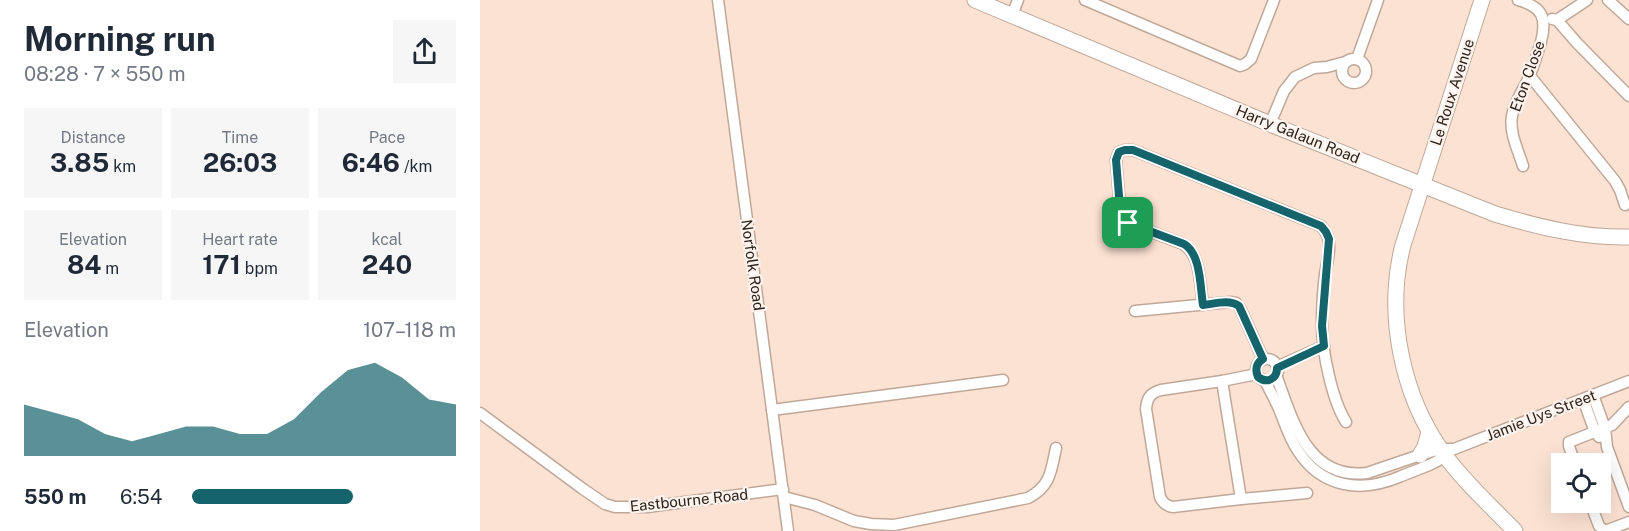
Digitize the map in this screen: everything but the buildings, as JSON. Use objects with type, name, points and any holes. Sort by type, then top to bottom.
[{"type":"main road","name":"Harry Galaun Road","points":[[975,0],[1270,124],[1495,214],[1568,233],[1629,237]]},
{"type":"main road","name":"Le Roux Avenue","points":[[1482,0],[1399,261],[1397,324],[1401,356],[1410,390],[1429,432],[1474,489],[1515,531]]},
{"type":"main road","points":[[1420,455],[1429,432]]},
{"type":"street","name":"Norfolk Road","points":[[718,0],[788,531]]},
{"type":"street","points":[[1012,15],[1018,0]]},
{"type":"street","points":[[1085,0],[1240,66],[1251,59],[1274,0]]},
{"type":"street","points":[[1357,59],[1378,0]]},
{"type":"street","points":[[1518,0],[1536,8],[1543,18],[1557,20],[1577,43],[1628,92]]},
{"type":"street","points":[[1557,20],[1587,0]]},
{"type":"street","points":[[1608,0],[1629,19]]},
{"type":"street","name":"Eton Close","points":[[1523,166],[1512,128],[1512,115],[1530,76],[1543,32],[1543,18]]},
{"type":"street","points":[[1357,59],[1364,63],[1366,74],[1362,80],[1351,83],[1344,78],[1342,68],[1346,63],[1357,59]]},
{"type":"street","points":[[1270,124],[1284,91],[1295,77],[1314,68],[1346,63]]},
{"type":"street","points":[[1327,67],[1343,74]]},
{"type":"street","points":[[1530,76],[1615,181],[1625,205]]},
{"type":"street","points":[[1203,305],[1196,261],[1190,248],[1128,223],[1123,217],[1120,208],[1116,160],[1119,152],[1133,150],[1321,226],[1329,239],[1322,326],[1326,362],[1338,405],[1347,422]]},
{"type":"street","points":[[1135,311],[1236,303],[1263,359]]},
{"type":"street","points":[[1307,493],[1168,506],[1160,497],[1147,401],[1153,392],[1161,390],[1261,377],[1271,379],[1276,371],[1324,346]]},
{"type":"street","points":[[1263,359],[1274,362],[1301,437],[1308,449],[1318,460],[1331,468],[1344,473],[1367,473],[1420,455],[1446,451]]},
{"type":"street","points":[[1263,359],[1256,367],[1296,449],[1305,461],[1332,481],[1352,486],[1368,486],[1389,481],[1446,451]]},
{"type":"street","points":[[772,410],[1003,380]]},
{"type":"street","points":[[1222,381],[1241,499]]},
{"type":"street","name":"Jamie Uys Street","points":[[1446,451],[1629,381]]},
{"type":"street","points":[[1588,397],[1629,507]]},
{"type":"street","points":[[1571,453],[1569,442],[1616,421],[1629,406]]},
{"type":"street","name":"Eastbourne Road","points":[[480,413],[583,489],[605,504],[615,507],[647,507],[783,493]]},
{"type":"street","points":[[783,493],[854,521],[894,525],[1028,498],[1045,485],[1051,474],[1056,448]]},
{"type":"street","points":[[1394,464],[1398,477]]},
{"type":"street","points":[[1594,513],[1599,526],[1605,531],[1629,522]]},
{"type":"route","points":[[1133,150],[1321,226],[1329,239],[1322,326],[1324,346],[1277,368],[1276,374],[1271,379],[1261,379],[1258,377],[1256,367],[1263,359],[1239,306],[1230,302],[1203,305],[1196,261],[1190,248],[1128,223],[1120,208],[1116,160],[1119,152],[1133,150]]}]
